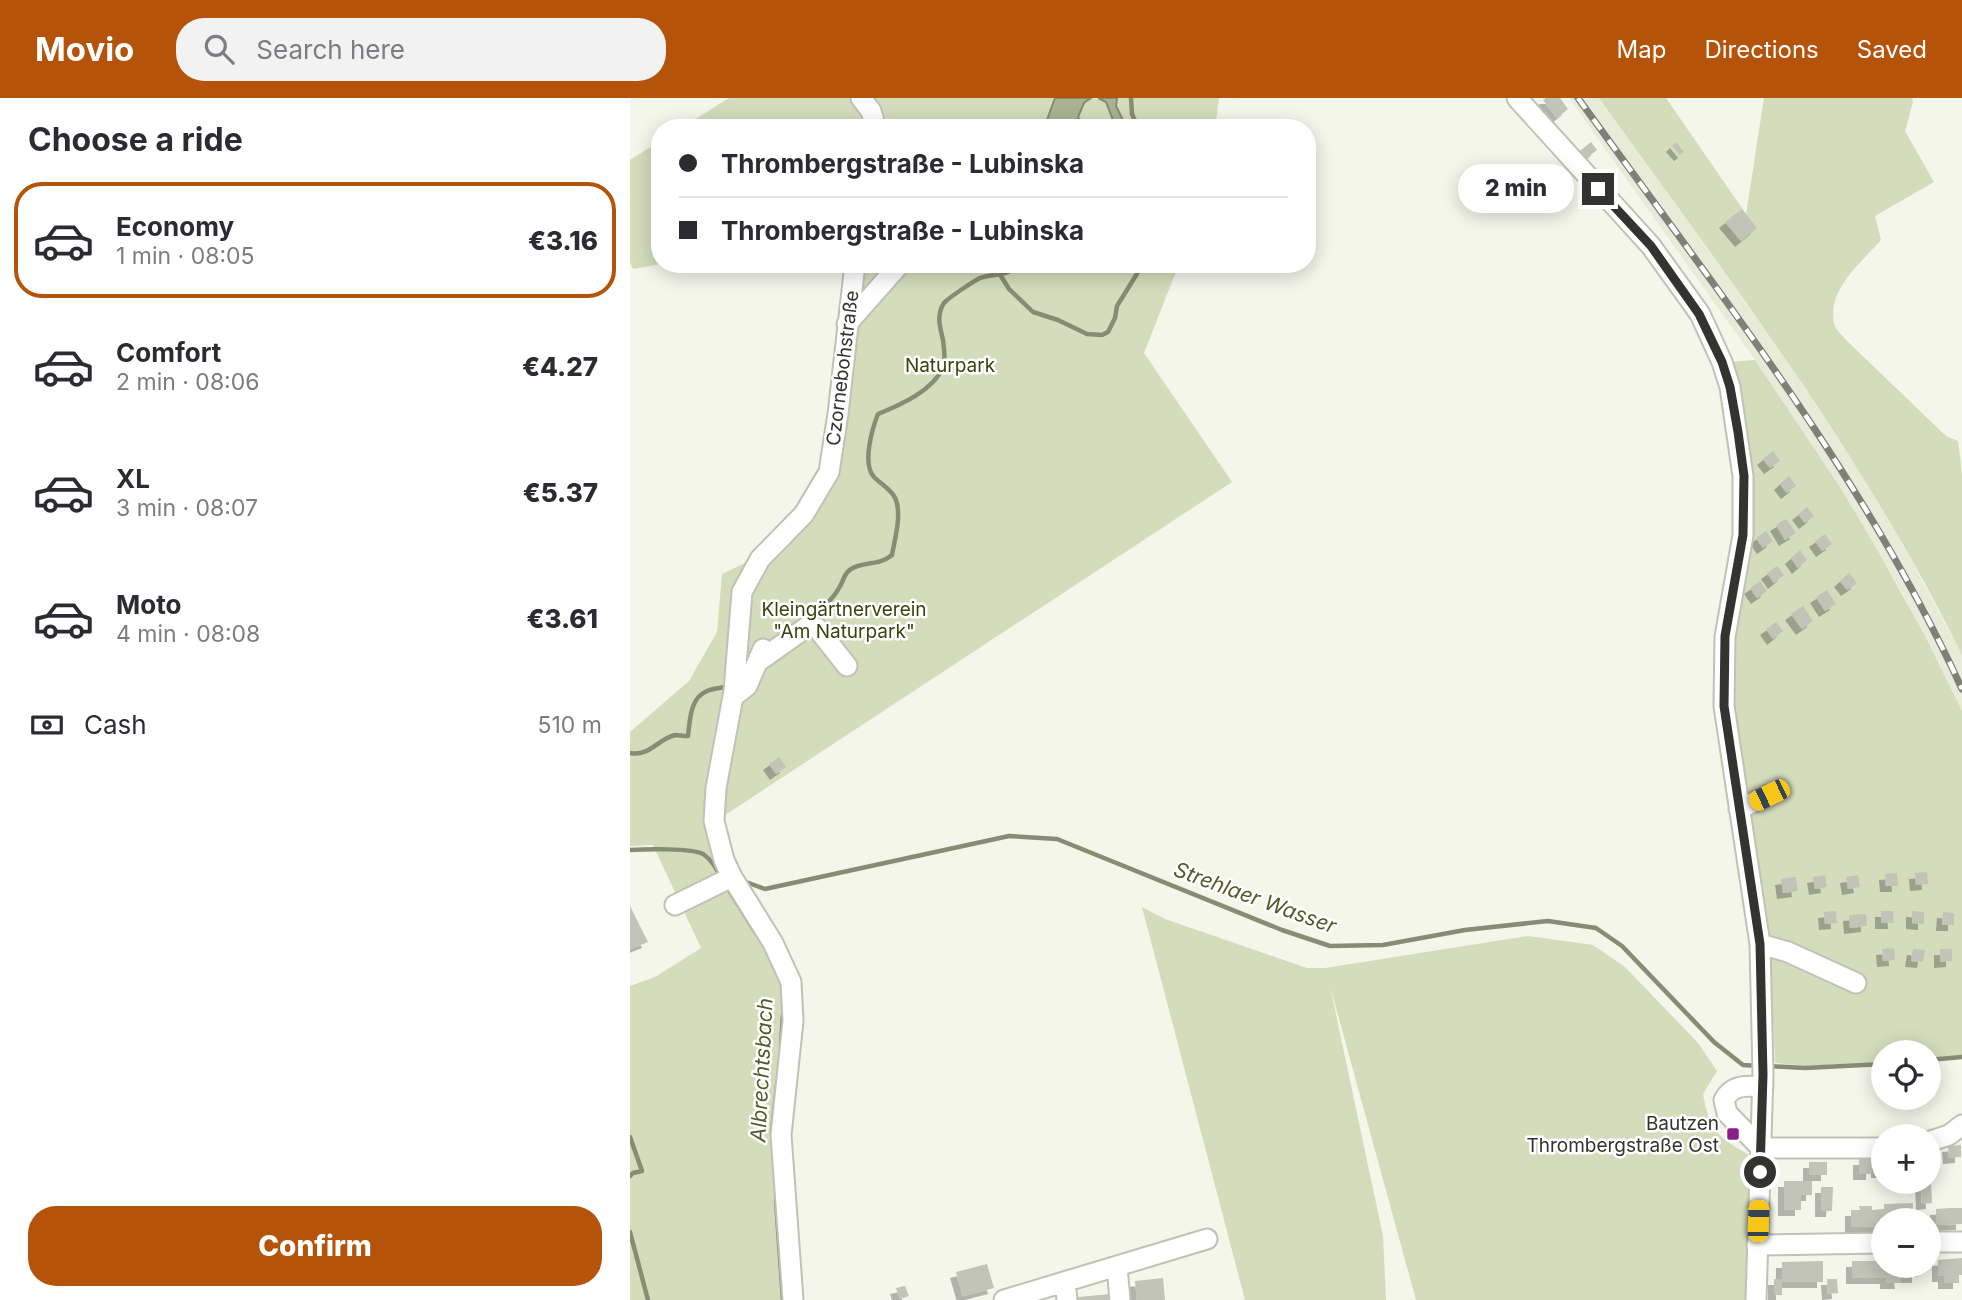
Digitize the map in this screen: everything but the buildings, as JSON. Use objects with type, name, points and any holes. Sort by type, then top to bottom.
[{"type":"street","points":[[861,98],[873,119]]},
{"type":"street","points":[[1517,98],[1651,246],[1699,314],[1726,375],[1738,432],[1744,476],[1743,535],[1725,636],[1723,672],[1724,706],[1738,809],[1760,944],[1763,1074],[1756,1300]]},
{"type":"street","name":"Czornebohstraße","points":[[734,690],[742,592],[760,559],[804,514],[829,472],[853,273]]},
{"type":"street","points":[[847,324],[892,273]]},
{"type":"street","points":[[793,1300],[781,1135],[793,1021],[791,982],[773,943],[727,880],[714,821],[716,788],[734,690],[747,686],[762,652],[807,627],[817,628],[847,666]]},
{"type":"street","points":[[1738,809],[1769,795]]},
{"type":"street","points":[[675,905],[727,880]]},
{"type":"street","points":[[1760,944],[1788,952],[1856,983]]},
{"type":"street","points":[[1763,1074],[1734,1089],[1724,1100],[1727,1113],[1761,1148],[1871,1148]]},
{"type":"street","points":[[1941,1138],[1962,1125]]},
{"type":"street","points":[[1004,1300],[1066,1291],[1117,1267],[1208,1239]]},
{"type":"street","points":[[1941,1242],[1962,1242]]},
{"type":"street","points":[[1757,1245],[1871,1243]]},
{"type":"street","points":[[1117,1267],[1120,1300]]},
{"type":"shaded area","points":[[1055,98],[1091,98],[1084,103],[1079,119],[1047,119]]},
{"type":"shaded area","points":[[1098,98],[1117,98],[1116,106],[1122,119],[1113,119],[1106,102]]},
{"type":"shaded area","points":[[1569,98],[1599,98],[1776,345],[1861,474],[1896,532],[1962,655],[1962,711],[1903,594],[1840,487],[1755,360]]},
{"type":"green space","points":[[729,98],[855,98],[867,119],[695,119]]},
{"type":"green space","points":[[870,98],[1055,98],[1047,119],[878,119]]},
{"type":"green space","points":[[1091,98],[1106,101],[1113,119],[1079,119],[1084,103]]},
{"type":"green space","points":[[1117,98],[1219,98],[1216,119],[1122,119],[1116,106]]},
{"type":"green space","points":[[1599,98],[1666,98],[1746,214],[1764,98],[1912,98],[1905,131],[1934,182],[1875,216],[1881,240],[1841,288],[1833,311],[1834,323],[1846,340],[1946,436],[1958,441],[1962,474],[1962,655],[1924,581],[1838,438],[1745,301]]},
{"type":"green space","points":[[651,147],[651,266],[633,269],[630,262],[630,160]]},
{"type":"green space","name":"Kleingärtnerverein \"Am Naturpark\"","points":[[861,273],[1175,273],[1144,353],[1232,482],[716,821],[744,594],[764,562],[810,517]]},
{"type":"green space","points":[[1755,360],[1840,487],[1874,544],[1923,632],[1962,711],[1962,1055],[1941,1057],[1941,1040],[1871,1040],[1871,1063],[1806,1066],[1775,1063],[1770,949],[1726,686],[1750,492],[1745,423],[1728,362]]},
{"type":"green space","points":[[745,563],[739,591],[711,822],[787,984],[787,1300],[630,1300],[630,986],[655,977],[701,948],[653,845],[630,846],[630,732],[689,681],[717,632],[722,574]]},
{"type":"green space","points":[[1142,907],[1165,919],[1307,968],[1325,968],[1528,936],[1593,945],[1625,967],[1698,1043],[1717,1071],[1703,1094],[1712,1125],[1729,1143],[1749,1155],[1746,1300],[1416,1300],[1330,986],[1383,1236],[1386,1300],[1245,1300]]},
{"type":"waterway","points":[[1131,98],[1134,119]]},
{"type":"waterway","points":[[807,619],[833,597],[851,569],[882,561],[892,555],[898,525],[897,502],[892,493],[870,471],[868,455],[878,414],[906,402],[938,376],[944,361],[939,317],[944,303],[980,278],[1005,273]]},
{"type":"waterway","points":[[1001,276],[1009,289],[1033,312],[1087,334],[1102,335],[1108,332],[1117,306],[1137,273]]},
{"type":"waterway","points":[[630,753],[643,752],[675,735],[688,736],[692,710],[701,694],[730,686]]},
{"type":"waterway","name":"Strehlaer Wasser","points":[[743,881],[765,889],[1009,836],[1057,839],[1282,930],[1330,946],[1383,945],[1465,930],[1548,921],[1596,928],[1622,946],[1714,1042],[1743,1065],[1759,1066]]},
{"type":"waterway","name":"Albrechtsbach","points":[[630,850],[668,849],[697,852],[709,859],[720,876]]},
{"type":"waterway","name":"Albrechtsbach","points":[[727,887],[756,933]]},
{"type":"waterway","name":"Albrechtsbach","points":[[781,1045],[783,1015]]},
{"type":"waterway","name":"Strehlaer Wasser","points":[[1941,1059],[1962,1057]]},
{"type":"waterway","name":"Strehlaer Wasser","points":[[1768,1066],[1805,1068],[1871,1065]]},
{"type":"waterway","name":"Albrechtsbach","points":[[772,1131],[777,1085]]},
{"type":"waterway","points":[[630,1137],[642,1171],[630,1176]]},
{"type":"waterway","name":"Albrechtsbach","points":[[776,1200],[783,1300]]},
{"type":"waterway","points":[[630,1232],[648,1300]]},
{"type":"railway","points":[[1578,98],[1734,312],[1834,458],[1923,610],[1962,689]]},
{"type":"place","name":"Bautzen Thrombergstraße Ost","points":[[1733,1134]]},
{"type":"route","points":[[1598,189],[1651,246],[1699,314],[1722,362],[1730,387],[1738,432],[1744,476],[1743,535],[1725,636],[1724,706],[1760,944],[1763,1074],[1760,1172]]},
{"type":"park label","name":"Naturpark","points":[[950,365]]}]
